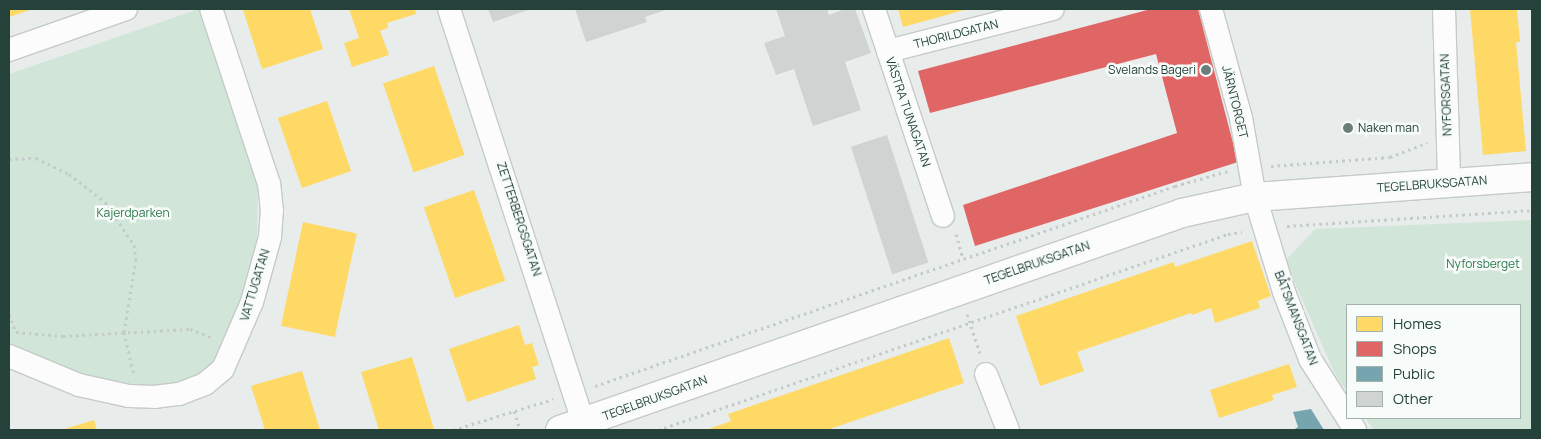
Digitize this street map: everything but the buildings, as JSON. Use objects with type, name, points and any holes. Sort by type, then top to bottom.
[{"type":"street","points":[[9,50],[126,9]]},
{"type":"street","name":"VATTUGATAN","points":[[9,356],[79,386],[139,396],[179,394],[204,384],[223,369],[252,302],[270,237],[272,211],[269,184],[211,9]]},
{"type":"street","name":"ZETTERBERGSGATAN","points":[[450,9],[586,426]]},
{"type":"street","name":"VÄSTRA TUNAGATAN","points":[[874,9],[943,216]]},
{"type":"street","name":"THORILDGATAN","points":[[888,51],[1054,9]]},
{"type":"street","name":"JÄRNTORGET","points":[[1211,9],[1241,118],[1255,197]]},
{"type":"street","name":"NYFORSGATAN","points":[[1444,9],[1449,182]]},
{"type":"street","name":"TEGELBRUKSGATAN","points":[[560,430],[586,426],[959,290],[1182,213],[1255,197],[1532,177]]},
{"type":"street","name":"BÅTSMANSGATAN","points":[[1255,197],[1284,292],[1310,359],[1346,416]]},
{"type":"street","points":[[986,374],[1008,430]]},
{"type":"street","name":"BÅTSMANSGATAN","points":[[1348,419],[1355,430]]},
{"type":"path","points":[[9,160],[36,158],[69,174],[105,202],[134,245],[136,259],[124,332],[139,396]]},
{"type":"path","points":[[658,430],[1228,234],[1264,227],[1532,210]]},
{"type":"path","points":[[950,263],[986,374]]},
{"type":"path","points":[[9,314],[16,332]]},
{"type":"path","points":[[9,337],[16,332],[62,336],[190,329],[207,334],[232,350]]},
{"type":"path","points":[[514,411],[520,430]]},
{"type":"green space","name":"Kajerdparken","points":[[199,9],[258,182],[257,244],[243,304],[213,368],[192,385],[141,394],[86,383],[9,348],[9,74]]},
{"type":"green space","name":"Nyforsberget","points":[[1532,220],[1532,430],[1374,430],[1366,419],[1521,419],[1521,304],[1346,304],[1346,391],[1336,376],[1285,261],[1315,229]]},
{"type":"place","name":"Svelands Bageri","points":[[1206,70]]},
{"type":"place","name":"Naken man","points":[[1348,128]]}]
